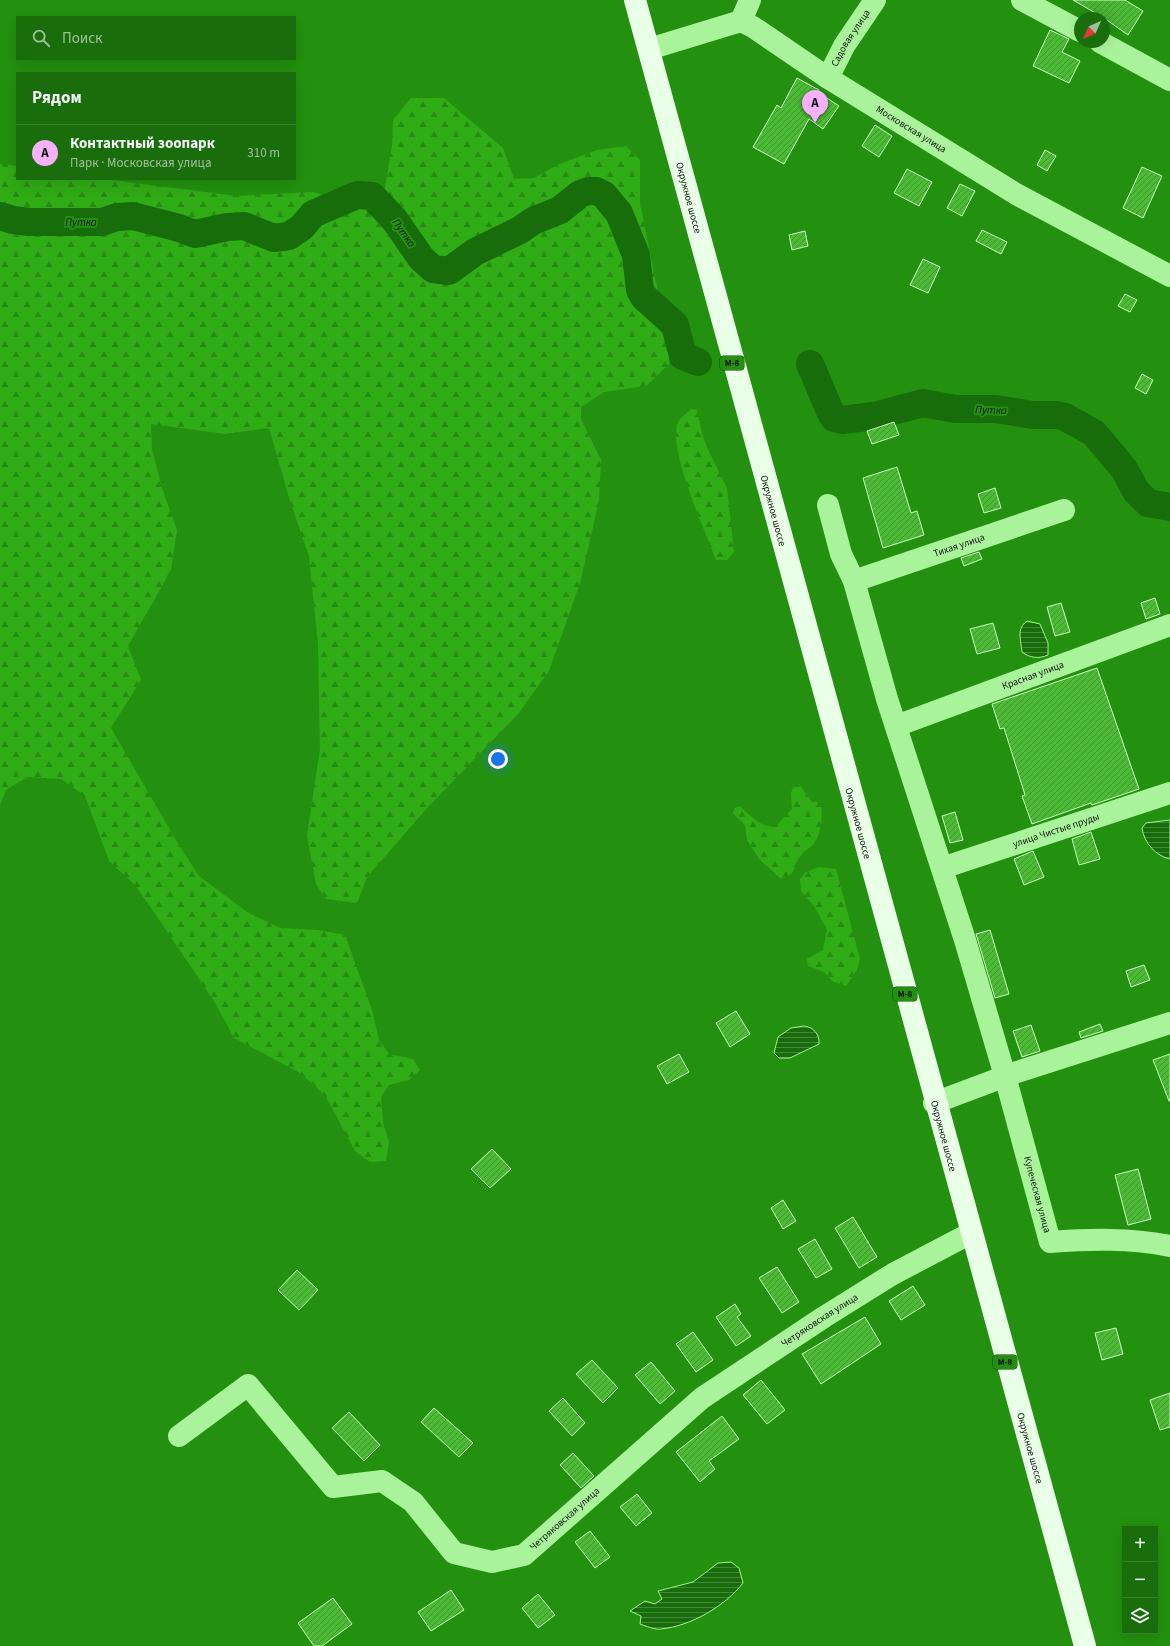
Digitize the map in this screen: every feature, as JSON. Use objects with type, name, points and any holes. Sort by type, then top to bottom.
[{"type":"main road","name":"Окружное шоссе","points":[[635,0],[718,312],[795,588],[934,1103],[1085,1646]]},
{"type":"street","points":[[649,50],[741,21],[750,0]]},
{"type":"street","name":"Садовая улица","points":[[828,78],[844,46],[875,0]]},
{"type":"street","points":[[1022,0],[1074,28]]},
{"type":"street","name":"Московская улица","points":[[741,21],[753,27],[828,78],[1016,194],[1170,276]]},
{"type":"street","points":[[1110,47],[1170,80]]},
{"type":"street","points":[[828,505],[841,554],[854,581],[896,726],[942,868],[1005,1076]]},
{"type":"street","name":"Тихая улица","points":[[854,581],[1064,510]]},
{"type":"street","name":"Красная улица","points":[[896,726],[1170,625]]},
{"type":"street","name":"улица Чистые пруды","points":[[942,868],[1170,793]]},
{"type":"street","points":[[934,1103],[1005,1076],[1170,1023]]},
{"type":"street","name":"Купеческая улица","points":[[1005,1076],[1050,1242],[1088,1239],[1130,1240],[1170,1246]]},
{"type":"street","name":"Четряковская улица","points":[[179,1436],[248,1385],[333,1487],[382,1481],[413,1502],[454,1553],[492,1562],[524,1555],[702,1398],[824,1317],[893,1274],[970,1234]]},
{"type":"green space","points":[[411,98],[444,98],[503,148],[514,179],[534,178],[557,165],[597,150],[626,146],[640,160],[640,203],[655,278],[669,337],[669,364],[646,386],[604,392],[581,407],[581,419],[601,460],[599,501],[580,583],[549,671],[518,714],[429,806],[367,877],[357,903],[326,899],[316,884],[307,835],[320,749],[318,644],[309,556],[290,501],[269,428],[225,434],[151,424],[152,449],[162,488],[177,530],[171,570],[128,646],[141,680],[111,728],[177,842],[199,876],[247,912],[280,928],[318,930],[345,935],[372,1010],[379,1040],[389,1054],[413,1059],[420,1070],[409,1080],[389,1085],[381,1097],[383,1123],[389,1142],[386,1161],[370,1162],[355,1151],[325,1095],[300,1073],[234,1038],[214,1001],[135,885],[109,861],[85,796],[61,779],[27,777],[6,790],[0,805],[0,164],[16,166],[16,180],[111,180],[237,196],[313,192],[362,207],[385,188],[392,146],[393,120]]},
{"type":"green space","points":[[691,409],[697,410],[702,434],[709,452],[727,488],[734,552],[727,560],[716,560],[689,491],[678,451],[676,434],[678,422]]},
{"type":"green space","points":[[799,784],[812,802],[820,802],[822,817],[820,828],[815,842],[798,859],[792,873],[786,877],[780,878],[759,859],[747,840],[745,825],[733,813],[735,808],[740,806],[760,823],[770,827],[775,827],[792,809],[791,793],[793,787]]},
{"type":"green space","points":[[819,867],[836,869],[860,959],[857,970],[846,986],[833,982],[824,972],[808,966],[807,959],[823,950],[827,929],[814,906],[801,891],[800,879],[806,872]]},
{"type":"shaded area","points":[[1027,621],[1040,624],[1048,643],[1048,655],[1035,657],[1028,656],[1022,652],[1020,631]]},
{"type":"shaded area","points":[[1170,820],[1170,859],[1160,855],[1148,844],[1142,828],[1146,823]]},
{"type":"shaded area","points":[[804,1026],[813,1029],[817,1034],[819,1044],[790,1058],[779,1058],[774,1053],[778,1037],[791,1028]]},
{"type":"shaded area","points":[[731,1562],[739,1568],[743,1583],[727,1599],[706,1614],[684,1624],[656,1629],[640,1624],[641,1616],[630,1611],[645,1601],[655,1604],[662,1599],[658,1591],[693,1582],[718,1563]]},
{"type":"building","points":[[1073,0],[1125,0],[1143,11],[1128,35],[1110,22],[1110,12],[1094,12]]},
{"type":"building","points":[[1050,30],[1069,39],[1062,52],[1080,61],[1069,83],[1033,66]]},
{"type":"building","points":[[797,78],[819,90],[818,92],[839,106],[823,129],[809,119],[784,164],[753,147],[777,105],[781,108]]},
{"type":"building","points":[[875,125],[892,136],[879,157],[862,146]]},
{"type":"building","points":[[1045,150],[1056,156],[1047,171],[1037,165]]},
{"type":"building","points":[[1142,167],[1162,176],[1143,218],[1123,208]]},
{"type":"building","points":[[907,169],[932,182],[919,206],[894,193]]},
{"type":"building","points":[[960,184],[975,191],[962,216],[947,208]]},
{"type":"building","points":[[982,230],[1007,242],[1001,254],[976,241]]},
{"type":"building","points":[[805,231],[808,246],[792,250],[789,235]]},
{"type":"building","points":[[923,259],[940,267],[928,293],[910,285]]},
{"type":"building","points":[[1125,294],[1137,300],[1130,312],[1118,306]]},
{"type":"building","points":[[1142,374],[1153,380],[1146,394],[1135,388]]},
{"type":"building","points":[[894,422],[899,435],[872,444],[867,431]]},
{"type":"building","points":[[897,467],[911,513],[917,511],[924,535],[883,548],[863,478]]},
{"type":"building","points":[[995,488],[1001,508],[984,513],[978,494]]},
{"type":"building","points":[[979,552],[982,559],[964,566],[961,558]]},
{"type":"building","points":[[1155,598],[1160,614],[1146,619],[1141,603]]},
{"type":"building","points":[[1061,603],[1070,632],[1055,636],[1047,607]]},
{"type":"building","points":[[993,623],[1000,648],[977,654],[970,629]]},
{"type":"building","points":[[1097,668],[1139,789],[1092,805],[1091,803],[1032,824],[1022,796],[1025,795],[1004,728],[1000,729],[992,704]]},
{"type":"building","points":[[955,812],[963,840],[950,843],[942,816]]},
{"type":"building","points":[[1091,832],[1100,859],[1079,865],[1072,839]]},
{"type":"building","points":[[1033,851],[1044,877],[1024,885],[1014,859]]},
{"type":"building","points":[[990,930],[1009,994],[995,998],[976,934]]},
{"type":"building","points":[[1144,965],[1150,980],[1131,987],[1126,971]]},
{"type":"building","points":[[736,1011],[750,1034],[730,1047],[716,1023]]},
{"type":"building","points":[[1100,1024],[1103,1031],[1081,1038],[1079,1032]]},
{"type":"building","points":[[1031,1025],[1040,1051],[1022,1057],[1013,1031]]},
{"type":"building","points":[[679,1054],[689,1072],[667,1084],[657,1066]]},
{"type":"building","points":[[1170,1054],[1170,1101],[1169,1101],[1153,1060]]},
{"type":"building","points":[[492,1149],[511,1169],[490,1188],[471,1169]]},
{"type":"building","points":[[1138,1169],[1151,1219],[1128,1225],[1115,1175]]},
{"type":"building","points":[[783,1200],[796,1221],[783,1229],[771,1208]]},
{"type":"building","points":[[853,1217],[877,1257],[859,1268],[835,1228]]},
{"type":"building","points":[[815,1239],[832,1269],[816,1278],[798,1249]]},
{"type":"building","points":[[777,1267],[799,1302],[782,1313],[759,1278]]},
{"type":"building","points":[[297,1270],[318,1290],[299,1310],[278,1290]]},
{"type":"building","points":[[913,1286],[925,1305],[901,1320],[889,1301]]},
{"type":"building","points":[[735,1304],[741,1314],[737,1317],[751,1336],[736,1346],[716,1317]]},
{"type":"building","points":[[865,1317],[881,1344],[821,1384],[802,1354]]},
{"type":"building","points":[[1116,1328],[1123,1354],[1102,1360],[1095,1333]]},
{"type":"building","points":[[693,1332],[713,1360],[696,1372],[676,1344]]},
{"type":"building","points":[[592,1360],[618,1388],[603,1403],[576,1374]]},
{"type":"building","points":[[651,1362],[675,1391],[660,1404],[635,1375]]},
{"type":"building","points":[[761,1380],[785,1410],[767,1424],[743,1395]]},
{"type":"building","points":[[1170,1393],[1170,1427],[1160,1430],[1150,1400]]},
{"type":"building","points":[[563,1398],[585,1423],[572,1436],[549,1411]]},
{"type":"building","points":[[434,1408],[473,1443],[459,1457],[421,1422]]},
{"type":"building","points":[[349,1412],[380,1445],[364,1461],[332,1428]]},
{"type":"building","points":[[722,1416],[739,1439],[709,1461],[715,1469],[700,1482],[676,1452]]},
{"type":"building","points":[[573,1453],[594,1476],[581,1488],[560,1465]]},
{"type":"building","points":[[637,1494],[652,1513],[636,1526],[620,1507]]},
{"type":"building","points":[[590,1531],[610,1557],[595,1568],[575,1542]]},
{"type":"building","points":[[451,1590],[464,1610],[431,1631],[418,1612]]},
{"type":"building","points":[[538,1594],[555,1615],[538,1628],[522,1608]]},
{"type":"building","points":[[333,1598],[352,1624],[322,1646],[314,1646],[298,1623]]},
{"type":"waterway","name":"Путка","points":[[0,216],[13,220],[29,222],[102,222],[117,217],[133,216],[179,228],[195,234],[227,227],[244,226],[274,238],[289,236],[302,227],[313,214],[357,195],[372,196],[394,219],[421,258],[433,269],[449,271],[475,252],[520,230],[533,221],[560,210],[580,194],[588,191],[596,191],[604,195],[619,213],[636,255],[640,290],[644,297],[675,325],[683,356],[698,362]]},
{"type":"waterway","name":"Путка","points":[[810,364],[830,411],[834,418],[842,420],[874,416],[923,403],[955,409],[996,409],[1033,415],[1057,415],[1065,417],[1094,433],[1124,469],[1136,491],[1148,503],[1170,507]]},
{"type":"place","name":"Контактный зоопарк","points":[[815,123]]}]
